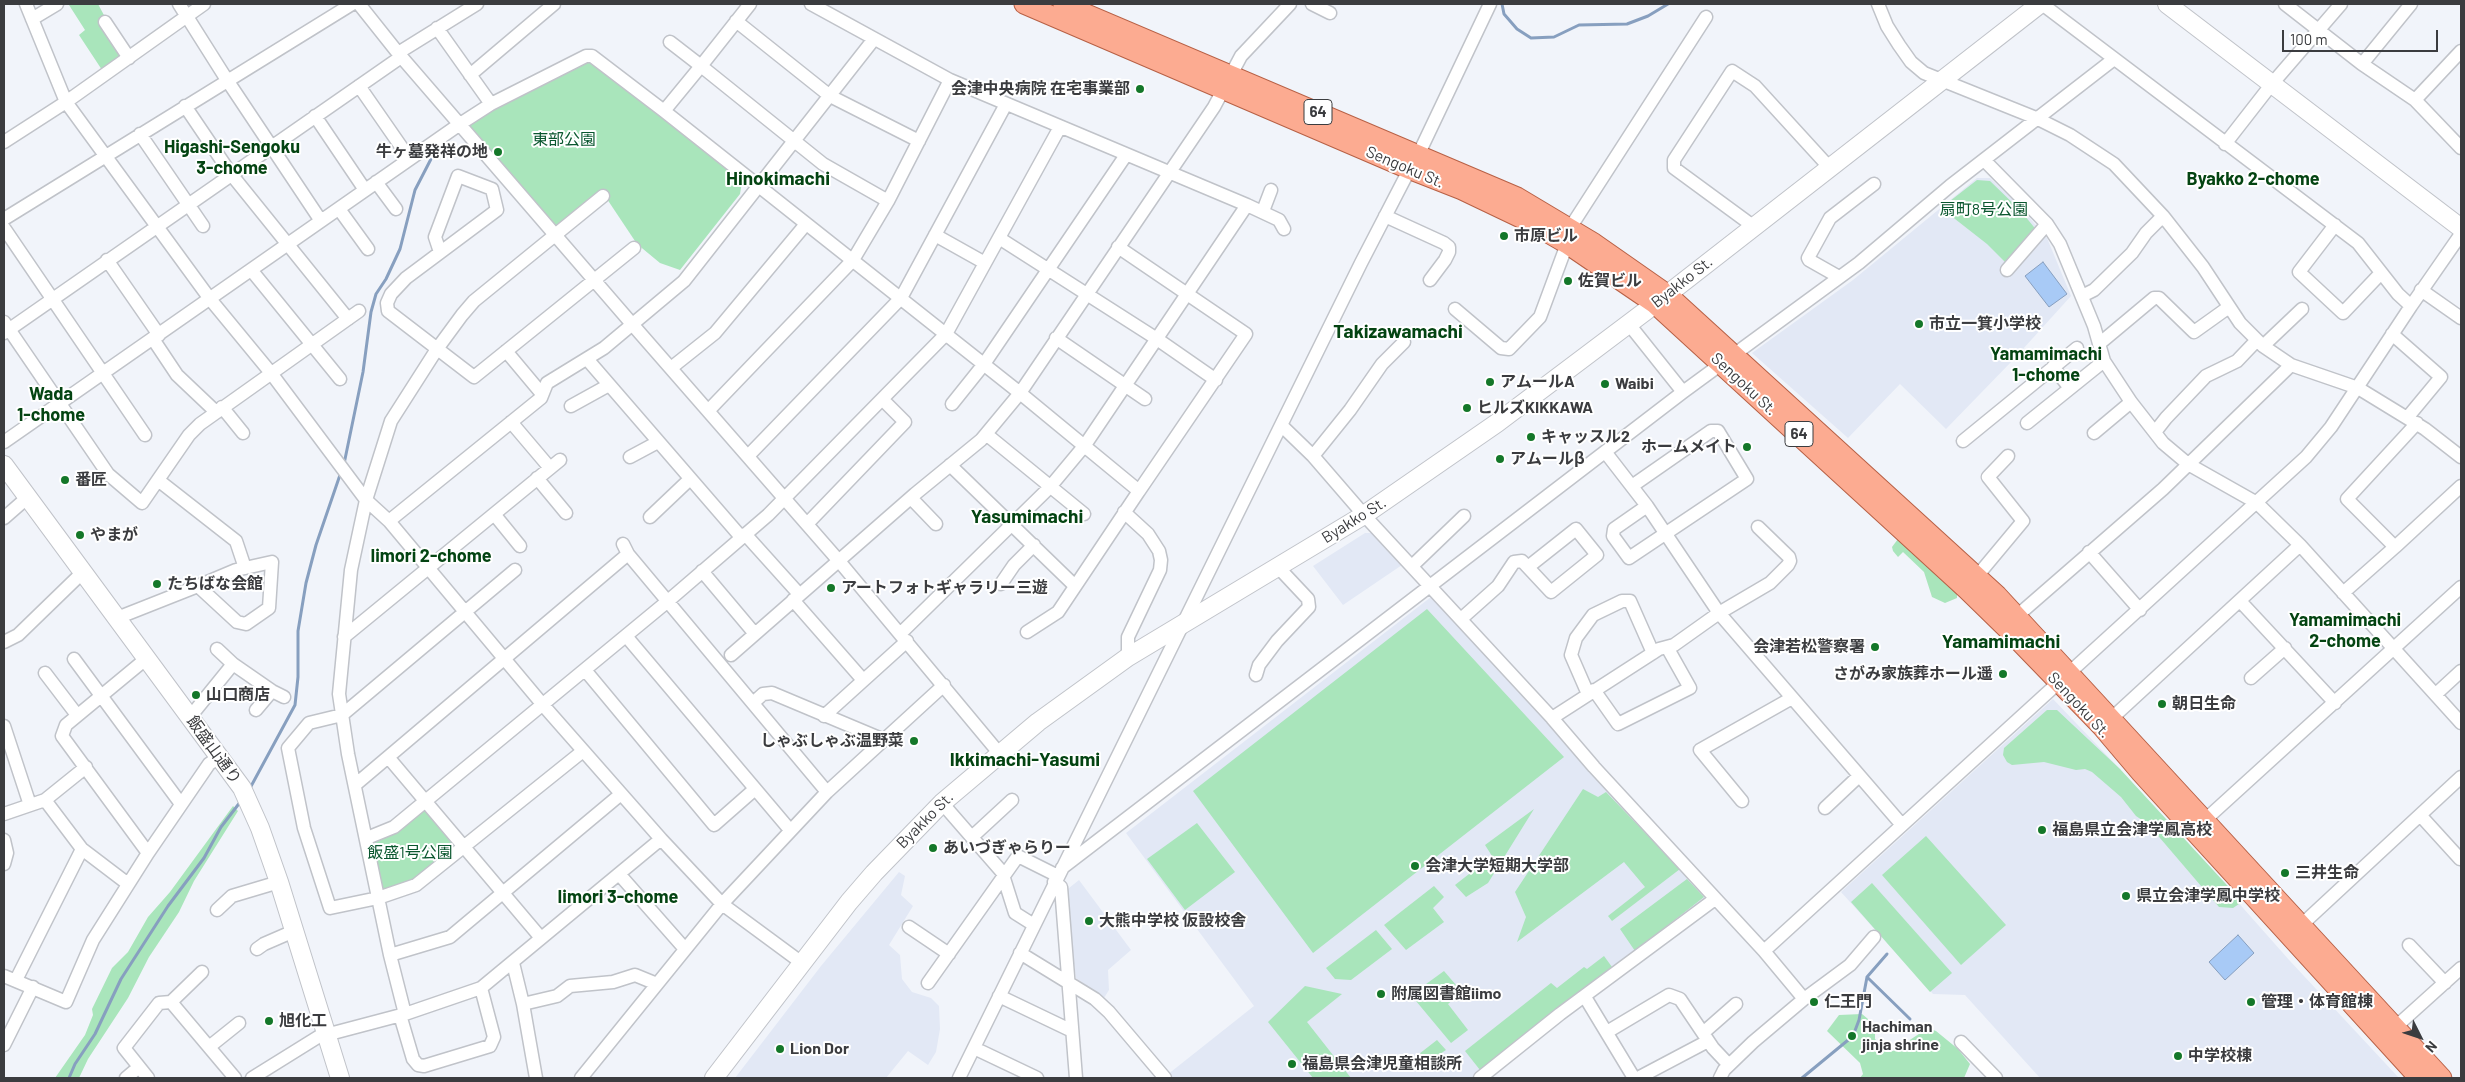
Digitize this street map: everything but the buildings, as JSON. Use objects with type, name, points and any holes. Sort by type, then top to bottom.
[{"type":"main road","name":"Sengoku St.","points":[[1024,4],[1226,82],[1415,163],[1462,190],[1529,222],[1569,236],[1661,299],[1978,576],[2017,616],[2065,678],[2389,1033],[2442,1078]]},
{"type":"main road","name":"Sengoku St.","points":[[1063,4],[1226,82]]},
{"type":"main road","name":"Sengoku St.","points":[[1728,359],[1966,589],[2112,718],[2205,820],[2295,930]]},
{"type":"main road","name":"Sengoku St.","points":[[2389,1033],[2419,1078]]},
{"type":"street","points":[[26,4],[66,102],[210,299],[271,373],[366,500],[390,521],[582,750],[722,904],[802,963]]},
{"type":"street","points":[[32,19],[57,4]]},
{"type":"street","points":[[179,4],[270,147],[321,221]]},
{"type":"street","points":[[4,142],[66,102],[204,4]]},
{"type":"street","points":[[4,219],[352,4]]},
{"type":"street","points":[[359,4],[400,55],[554,234],[904,637],[999,753]]},
{"type":"street","points":[[359,311],[219,409],[189,435],[142,503],[108,474],[5,328],[52,299],[156,225],[359,86],[437,28],[477,4]]},
{"type":"street","points":[[470,75],[554,4]]},
{"type":"street","points":[[664,111],[750,4]]},
{"type":"street","points":[[810,4],[950,80],[1168,173],[1263,211],[1279,220],[1284,229]]},
{"type":"street","points":[[731,655],[986,434],[1020,393],[1086,293],[1214,107],[1241,56],[1290,4]]},
{"type":"street","points":[[1312,4],[1330,12]]},
{"type":"street","points":[[959,1078],[1385,216],[1415,163],[1490,4]]},
{"type":"street","points":[[1878,4],[1887,26],[1911,62],[1924,73],[1939,81],[2036,118],[2070,135],[2114,164],[2163,216],[2203,267],[2240,322],[2260,343],[2291,365],[2358,388],[2412,420],[2461,457]]},
{"type":"street","points":[[2041,4],[2363,247],[2381,273],[2403,300],[2411,306]]},
{"type":"street","name":"Byakko St.","points":[[714,1078],[855,895],[942,802],[999,753],[1038,722],[1128,657],[1364,515],[1497,423],[1661,299],[1828,167],[2041,4]]},
{"type":"street","points":[[2167,4],[2461,228]]},
{"type":"street","points":[[2285,4],[2362,64],[2415,100],[2461,148]]},
{"type":"street","points":[[2225,144],[2271,85],[2341,4]]},
{"type":"street","points":[[2362,64],[2410,4]]},
{"type":"street","points":[[1455,310],[1501,348],[1509,349],[1540,317],[1569,236],[1706,17]]},
{"type":"street","points":[[105,22],[129,58]]},
{"type":"street","points":[[736,22],[830,96],[919,141]]},
{"type":"street","points":[[437,28],[491,104]]},
{"type":"street","points":[[390,521],[541,398],[546,383],[587,359],[632,324],[691,273],[874,39]]},
{"type":"street","points":[[670,42],[823,164],[888,202]]},
{"type":"street","points":[[2415,100],[2461,51]]},
{"type":"street","points":[[4,442],[252,271],[409,158],[460,124],[491,104],[567,64],[592,56],[984,364],[1139,491]]},
{"type":"street","points":[[1058,875],[1684,392],[1872,253],[2036,118],[2114,59]]},
{"type":"street","points":[[1753,226],[1674,168],[1674,160],[1732,71],[1755,86],[1828,167]]},
{"type":"street","points":[[708,411],[853,260],[888,202],[950,80]]},
{"type":"street","points":[[359,86],[409,158]]},
{"type":"street","points":[[748,456],[901,298],[1006,104]]},
{"type":"street","points":[[185,106],[231,174],[287,246],[348,319]]},
{"type":"street","points":[[315,116],[365,190]]},
{"type":"street","points":[[367,838],[386,832],[425,802],[702,572],[785,499],[946,334],[1060,127]]},
{"type":"street","points":[[140,134],[203,226]]},
{"type":"street","points":[[952,404],[984,364],[1126,155]]},
{"type":"street","points":[[1984,160],[2047,224],[2070,263],[2104,361],[2131,402],[2163,443],[2188,464],[2258,503],[2300,545],[2461,723]]},
{"type":"street","points":[[440,252],[435,237],[458,176],[492,189]]},
{"type":"street","points":[[492,189],[506,177]]},
{"type":"street","points":[[376,182],[396,209]]},
{"type":"street","points":[[1839,277],[1808,258],[1830,218],[1874,184]]},
{"type":"street","points":[[492,189],[497,210],[397,286],[387,303],[388,311],[474,377],[634,248]]},
{"type":"street","points":[[1263,211],[1272,190]]},
{"type":"street","points":[[481,988],[494,1037],[490,1046],[424,1066],[418,1064],[413,1059],[402,1014],[355,785],[339,694],[351,570],[366,500],[391,421],[437,349],[474,302],[554,234],[603,196]]},
{"type":"street","points":[[824,716],[863,680],[1012,523],[1050,487],[1085,446],[1247,205]]},
{"type":"street","points":[[339,209],[368,249]]},
{"type":"street","points":[[1385,216],[1444,243],[1448,247],[1449,252],[1445,260],[1430,280]]},
{"type":"street","points":[[2082,296],[2094,290],[2132,253],[2163,216]]},
{"type":"street","points":[[670,368],[715,333],[806,224]]},
{"type":"street","points":[[2007,270],[2047,224]]},
{"type":"street","points":[[2335,225],[2300,272],[2343,313],[2381,273]]},
{"type":"street","points":[[4,228],[145,435]]},
{"type":"street","points":[[1764,950],[2258,503],[2306,457],[2331,427],[2461,234]]},
{"type":"street","points":[[935,235],[985,263]]},
{"type":"street","points":[[998,238],[1086,293],[1216,380]]},
{"type":"street","points":[[1027,632],[1058,612],[1246,334],[1118,247]]},
{"type":"street","points":[[108,260],[181,379],[219,409],[243,433]]},
{"type":"street","points":[[252,271],[340,379]]},
{"type":"street","points":[[2422,290],[2461,318]]},
{"type":"street","points":[[2099,344],[2154,298],[2159,298],[2194,332],[2229,307]]},
{"type":"street","points":[[2155,432],[2206,376],[2237,361],[2302,309]]},
{"type":"street","points":[[1628,323],[1684,392]]},
{"type":"street","points":[[2392,334],[2441,377],[2412,420],[2347,499],[2395,547]]},
{"type":"street","points":[[1056,338],[1145,399]]},
{"type":"street","points":[[1313,456],[1350,410],[1382,364],[1404,342]]},
{"type":"street","points":[[1963,441],[2077,348]]},
{"type":"street","points":[[506,351],[542,394]]},
{"type":"street","points":[[587,359],[690,479],[743,535],[863,680]]},
{"type":"street","points":[[2027,423],[2104,361]]},
{"type":"street","points":[[2017,616],[2163,489],[2291,365]]},
{"type":"street","points":[[2052,367],[2070,388]]},
{"type":"street","points":[[570,406],[609,385]]},
{"type":"street","points":[[807,524],[905,422],[882,399]]},
{"type":"street","points":[[2094,433],[2131,402]]},
{"type":"street","points":[[344,637],[555,464],[511,422]]},
{"type":"street","points":[[1282,426],[1313,456],[1364,515],[1461,618],[1715,899],[1764,950],[1804,999]]},
{"type":"street","points":[[1632,486],[1711,431],[1718,432],[1747,479],[1665,532],[1629,558],[1613,536],[1614,529],[1647,506]]},
{"type":"street","points":[[986,434],[1084,514]]},
{"type":"street","points":[[630,457],[658,442]]},
{"type":"street","points":[[1606,453],[1647,506],[1719,613],[1902,826]]},
{"type":"street","points":[[1978,576],[2023,521],[1988,477],[2008,456]]},
{"type":"street","points":[[950,465],[1075,586]]},
{"type":"street","name":"飯盛山通り","points":[[5,470],[28,497],[84,572],[190,716],[246,796],[260,828],[279,882],[340,1078]]},
{"type":"street","points":[[537,478],[566,513]]},
{"type":"street","points":[[650,517],[690,479]]},
{"type":"street","points":[[158,480],[236,542],[245,568]]},
{"type":"street","points":[[2343,593],[2461,486]]},
{"type":"street","points":[[4,518],[28,497]]},
{"type":"street","points":[[911,498],[936,524]]},
{"type":"street","points":[[1124,512],[1148,534],[1161,560],[1160,570],[1128,637],[1128,657]]},
{"type":"street","points":[[494,514],[520,546]]},
{"type":"street","points":[[1412,566],[1464,516]]},
{"type":"street","points":[[1552,718],[1653,653],[1674,645],[1719,613],[1770,583],[1788,565],[1789,557],[1758,527]]},
{"type":"street","points":[[1461,618],[1498,586],[1514,562],[1522,562],[1551,592],[1597,555],[1576,528],[1528,568]]},
{"type":"street","points":[[1001,584],[1014,565],[1034,545]]},
{"type":"street","points":[[2112,718],[2300,545]]},
{"type":"street","points":[[355,785],[505,658],[626,549],[828,792]]},
{"type":"street","points":[[2089,552],[2140,610]]},
{"type":"street","points":[[117,618],[198,586],[245,568],[272,562],[269,608],[246,624],[237,622],[198,586]]},
{"type":"street","points":[[1256,675],[1259,665],[1277,641],[1309,607],[1308,599],[1277,566]]},
{"type":"street","points":[[515,570],[342,715],[309,724],[288,748],[287,753],[304,828],[330,908],[378,898],[416,885],[582,750]]},
{"type":"street","points":[[4,642],[18,635],[84,572]]},
{"type":"street","points":[[702,572],[755,634]]},
{"type":"street","points":[[2205,820],[2461,587]]},
{"type":"street","points":[[1653,653],[1630,601],[1622,601],[1592,615],[1576,638],[1571,655],[1591,692],[1618,724],[1690,688],[1667,647]]},
{"type":"street","points":[[2240,601],[2335,703]]},
{"type":"street","points":[[626,636],[790,830]]},
{"type":"street","points":[[2251,678],[2285,648]]},
{"type":"street","points":[[217,649],[233,664],[284,697]]},
{"type":"street","points":[[147,658],[66,725],[62,736],[148,853]]},
{"type":"street","points":[[74,659],[182,804]]},
{"type":"street","points":[[190,716],[233,664]]},
{"type":"street","points":[[585,670],[714,825],[755,789]]},
{"type":"street","points":[[2436,694],[2461,671]]},
{"type":"street","points":[[45,673],[77,715]]},
{"type":"street","points":[[581,1078],[722,904],[790,830],[828,792],[944,685]]},
{"type":"street","points":[[256,710],[272,691]]},
{"type":"street","points":[[753,703],[764,694],[772,693],[884,740]]},
{"type":"street","points":[[1742,801],[1700,750],[1792,698]]},
{"type":"street","points":[[4,728],[30,805]]},
{"type":"street","points":[[82,848],[10,978],[66,1002],[93,940],[148,853],[209,764],[218,757]]},
{"type":"street","points":[[388,757],[541,938]]},
{"type":"street","points":[[4,814],[45,800],[86,767]]},
{"type":"street","points":[[1825,808],[1859,776]]},
{"type":"street","points":[[2295,930],[2461,777]]},
{"type":"street","points":[[390,955],[450,937],[621,794]]},
{"type":"street","points":[[45,800],[82,848],[128,884]]},
{"type":"street","points":[[973,836],[1012,800]]},
{"type":"street","points":[[942,802],[1002,872],[1015,914],[1034,925]]},
{"type":"street","points":[[2420,815],[2460,859]]},
{"type":"street","points":[[252,1078],[308,1041],[326,1034],[402,1014],[481,988],[661,838]]},
{"type":"street","points":[[4,840],[7,853],[4,864]]},
{"type":"street","points":[[928,983],[1018,856],[1058,875]]},
{"type":"street","points":[[619,874],[685,949]]},
{"type":"street","points":[[1058,875],[1061,887],[1070,984],[1076,1078]]},
{"type":"street","points":[[217,910],[232,896],[279,882]]},
{"type":"street","points":[[1480,1078],[1715,899]]},
{"type":"street","points":[[909,927],[948,954]]},
{"type":"street","points":[[257,949],[294,931]]},
{"type":"street","points":[[1720,1078],[1729,1065],[1753,1042],[1804,999],[1850,966],[1874,937]]},
{"type":"street","points":[[2409,945],[2445,983]]},
{"type":"street","points":[[1020,953],[1095,999],[1109,1012],[1165,1078]]},
{"type":"street","points":[[513,963],[523,1004],[536,1078]]},
{"type":"street","points":[[2389,1033],[2461,968]]},
{"type":"street","points":[[148,1078],[124,1048],[159,1003],[171,1002],[202,972]]},
{"type":"street","points":[[523,1004],[557,996],[570,986],[613,982],[635,974],[657,984]]},
{"type":"street","points":[[4,1045],[8,1032],[33,987]]},
{"type":"street","points":[[1607,1032],[1669,995],[1680,999],[1705,1037],[1729,1065]]},
{"type":"street","points":[[999,996],[1068,1029]]},
{"type":"street","points":[[1585,997],[1634,1078]]},
{"type":"street","points":[[171,1002],[235,1078]]},
{"type":"street","points":[[1638,1078],[1705,1037],[1736,1004]]},
{"type":"street","points":[[209,1047],[239,1023]]},
{"type":"street","points":[[1961,1042],[1996,1078]]},
{"type":"street","points":[[974,1048],[1037,1078]]},
{"type":"street","points":[[126,1078],[139,1067]]},
{"type":"shaded area","name":"市立一箕小学校","points":[[1977,178],[1990,178],[2020,207],[2047,238],[2071,296],[2013,360],[1946,429],[1900,384],[1848,438],[1752,353],[1853,280]]},
{"type":"shaded area","points":[[1365,533],[1372,533],[1402,565],[1343,605],[1313,566]]},
{"type":"shaded area","name":"会津大学短期大学部","points":[[1431,597],[1710,898],[1475,1078],[1169,1078],[1167,1075],[1254,1006],[1126,833]]},
{"type":"shaded area","name":"福島県立会津学鳳高校","points":[[2053,699],[2120,769],[2290,961],[2399,1078],[2040,1078],[1965,995],[1933,994],[1841,892]]},
{"type":"shaded area","points":[[899,872],[905,876],[901,895],[913,906],[889,945],[900,955],[902,979],[912,992],[931,998],[939,1006],[940,1029],[936,1052],[928,1065],[908,1051],[886,1078],[735,1078],[821,966]]},
{"type":"shaded area","name":"大熊中学校 仮設校舎","points":[[1079,880],[1131,950],[1108,970],[1109,990],[1104,998],[1076,978],[1064,892]]},
{"type":"green space","points":[[98,4],[127,58],[104,73],[79,35],[85,30],[69,5]]},
{"type":"green space","name":"東部公園","points":[[588,57],[617,78],[742,182],[740,194],[680,270],[660,263],[637,244],[603,193],[555,232],[462,124]]},
{"type":"green space","name":"扇町8号公園","points":[[1977,180],[1990,181],[2020,210],[2038,232],[2009,266],[1987,244],[1941,208]]},
{"type":"green space","points":[[1898,539],[1957,594],[1957,598],[1945,603],[1932,597],[1924,572],[1903,552],[1898,557],[1893,551],[1892,547]]},
{"type":"green space","points":[[1427,609],[1564,757],[1313,953],[1193,791]]},
{"type":"green space","points":[[2047,710],[2057,710],[2120,769],[2237,896],[2239,904],[2233,908],[2219,907],[2148,824],[2136,816],[2121,797],[2092,772],[2085,769],[2076,770],[2044,762],[2012,765],[2007,762],[2003,755],[2004,748]]},
{"type":"green space","points":[[1583,789],[1598,797],[1606,792],[1680,869],[1612,921],[1608,916],[1645,887],[1624,862],[1517,942],[1526,917],[1515,892]]},
{"type":"green space","points":[[233,806],[238,811],[194,881],[179,912],[149,957],[128,998],[88,1059],[79,1078],[55,1078],[85,1035],[93,1015],[92,1009],[112,968],[128,952],[148,917],[170,892]]},
{"type":"green space","name":"飯盛1号公園","points":[[424,806],[459,847],[421,880],[381,895],[370,840]]},
{"type":"green space","points":[[1534,809],[1488,883],[1466,897],[1455,885],[1492,856],[1485,845]]},
{"type":"green space","points":[[1197,823],[1235,872],[1185,910],[1147,859]]},
{"type":"green space","points":[[1926,836],[2006,925],[1961,965],[1882,875]]},
{"type":"green space","points":[[1687,879],[1704,897],[1635,951],[1620,929]]},
{"type":"green space","points":[[1872,883],[1952,973],[1930,992],[1851,902]]},
{"type":"green space","points":[[1434,886],[1444,897],[1433,908],[1444,922],[1406,950],[1384,925]]},
{"type":"green space","points":[[1376,930],[1392,949],[1351,980],[1335,979],[1326,968]]},
{"type":"green space","points":[[1604,956],[1612,967],[1480,1070],[1465,1051],[1551,983],[1557,988],[1584,967],[1587,969]]},
{"type":"green space","points":[[1444,971],[1462,992],[1448,1004],[1468,1030],[1451,1043],[1411,995]]},
{"type":"green space","points":[[1305,986],[1342,994],[1307,1022],[1351,1078],[1313,1078],[1268,1022]]},
{"type":"green space","points":[[1862,1014],[1868,1019],[1869,1027],[1875,1034],[1875,1039],[1887,1051],[1893,1051],[1928,1028],[1936,1031],[1958,1049],[1970,1064],[1964,1078],[1860,1078],[1863,1074],[1860,1063],[1827,1031],[1839,1015]]},
{"type":"green space","points":[[1437,1040],[1446,1050],[1426,1063],[1419,1054]]},
{"type":"water","points":[[2043,262],[2067,294],[2049,307],[2025,276]]},
{"type":"water","points":[[2238,935],[2254,953],[2225,980],[2209,962]]},
{"type":"waterway","points":[[1502,4],[1504,14],[1517,29],[1531,38],[1554,37],[1579,25],[1627,24],[1648,16],[1668,4]]},
{"type":"waterway","points":[[344,464],[363,372],[371,312],[376,294],[386,279],[400,249],[415,190],[431,159]]},
{"type":"waterway","points":[[249,790],[295,705],[298,677],[298,631],[306,583],[316,545],[341,472]]},
{"type":"waterway","points":[[69,1078],[75,1064],[95,1034],[121,979],[168,906],[204,858],[221,827],[241,801]]},
{"type":"waterway","points":[[1802,1078],[1853,1036],[1859,1020],[1867,977],[1887,954]]},
{"type":"waterway","points":[[1867,977],[1910,1019]]},
{"type":"place","name":"会津中央病院 在宅事業部","points":[[1140,89]]},
{"type":"place","name":"牛ヶ墓発祥の地","points":[[498,152]]},
{"type":"place","name":"市原ビル","points":[[1504,236]]},
{"type":"place","name":"佐賀ビル","points":[[1568,281]]},
{"type":"place","name":"市立一箕小学校","points":[[1919,324]]},
{"type":"place","name":"アムールA","points":[[1490,382]]},
{"type":"place","name":"Waibi","points":[[1605,384]]},
{"type":"place","name":"ヒルズKIKKAWA","points":[[1467,408]]},
{"type":"place","name":"キャッスル2","points":[[1531,437]]},
{"type":"place","name":"ホームメイト","points":[[1747,447]]},
{"type":"place","name":"アムールβ","points":[[1500,459]]},
{"type":"place","name":"番匠","points":[[65,480]]},
{"type":"place","name":"やまが","points":[[80,535]]},
{"type":"place","name":"たちばな会館","points":[[157,584]]},
{"type":"place","name":"アートフォトギャラリー三遊","points":[[831,588]]},
{"type":"place","name":"会津若松警察署","points":[[1875,647]]},
{"type":"place","name":"さがみ家族葬ホール遥","points":[[2003,674]]},
{"type":"place","name":"山口商店","points":[[196,695]]},
{"type":"place","name":"朝日生命","points":[[2162,704]]},
{"type":"place","name":"しゃぶしゃぶ温野菜","points":[[914,741]]},
{"type":"place","name":"福島県立会津学鳳高校","points":[[2042,830]]},
{"type":"place","name":"あいづぎゃらりー","points":[[933,848]]},
{"type":"place","name":"会津大学短期大学部","points":[[1415,866]]},
{"type":"place","name":"三井生命","points":[[2285,873]]},
{"type":"place","name":"県立会津学鳳中学校","points":[[2126,896]]},
{"type":"place","name":"大熊中学校 仮設校舎","points":[[1089,921]]},
{"type":"place","name":"附属図書館iimo","points":[[1381,994]]},
{"type":"place","name":"仁王門","points":[[1814,1002]]},
{"type":"place","name":"管理・体育館棟","points":[[2251,1002]]},
{"type":"place","name":"旭化工","points":[[269,1021]]},
{"type":"place","name":"Hachiman jinja shrine","points":[[1852,1036]]},
{"type":"place","name":"Lion Dor","points":[[780,1049]]},
{"type":"place","name":"中学校棟","points":[[2178,1056]]},
{"type":"place","name":"福島県会津児童相談所","points":[[1292,1064]]},
{"type":"district","name":"Higashi-Sengoku 3-chome","points":[[232,157]]},
{"type":"district","name":"Hinokimachi","points":[[778,179]]},
{"type":"district","name":"Byakko 2-chome","points":[[2253,179]]},
{"type":"district","name":"Takizawamachi","points":[[1398,332]]},
{"type":"district","name":"Yamamimachi 1-chome","points":[[2046,364]]},
{"type":"district","name":"Wada 1-chome","points":[[51,404]]},
{"type":"district","name":"Yasumimachi","points":[[1027,517]]},
{"type":"district","name":"Iimori 2-chome","points":[[431,556]]},
{"type":"district","name":"Yamamimachi 2-chome","points":[[2345,630]]},
{"type":"district","name":"Yamamimachi","points":[[2001,642]]},
{"type":"district","name":"Ikkimachi-Yasumi","points":[[1025,760]]},
{"type":"district","name":"Iimori 3-chome","points":[[618,897]]}]
